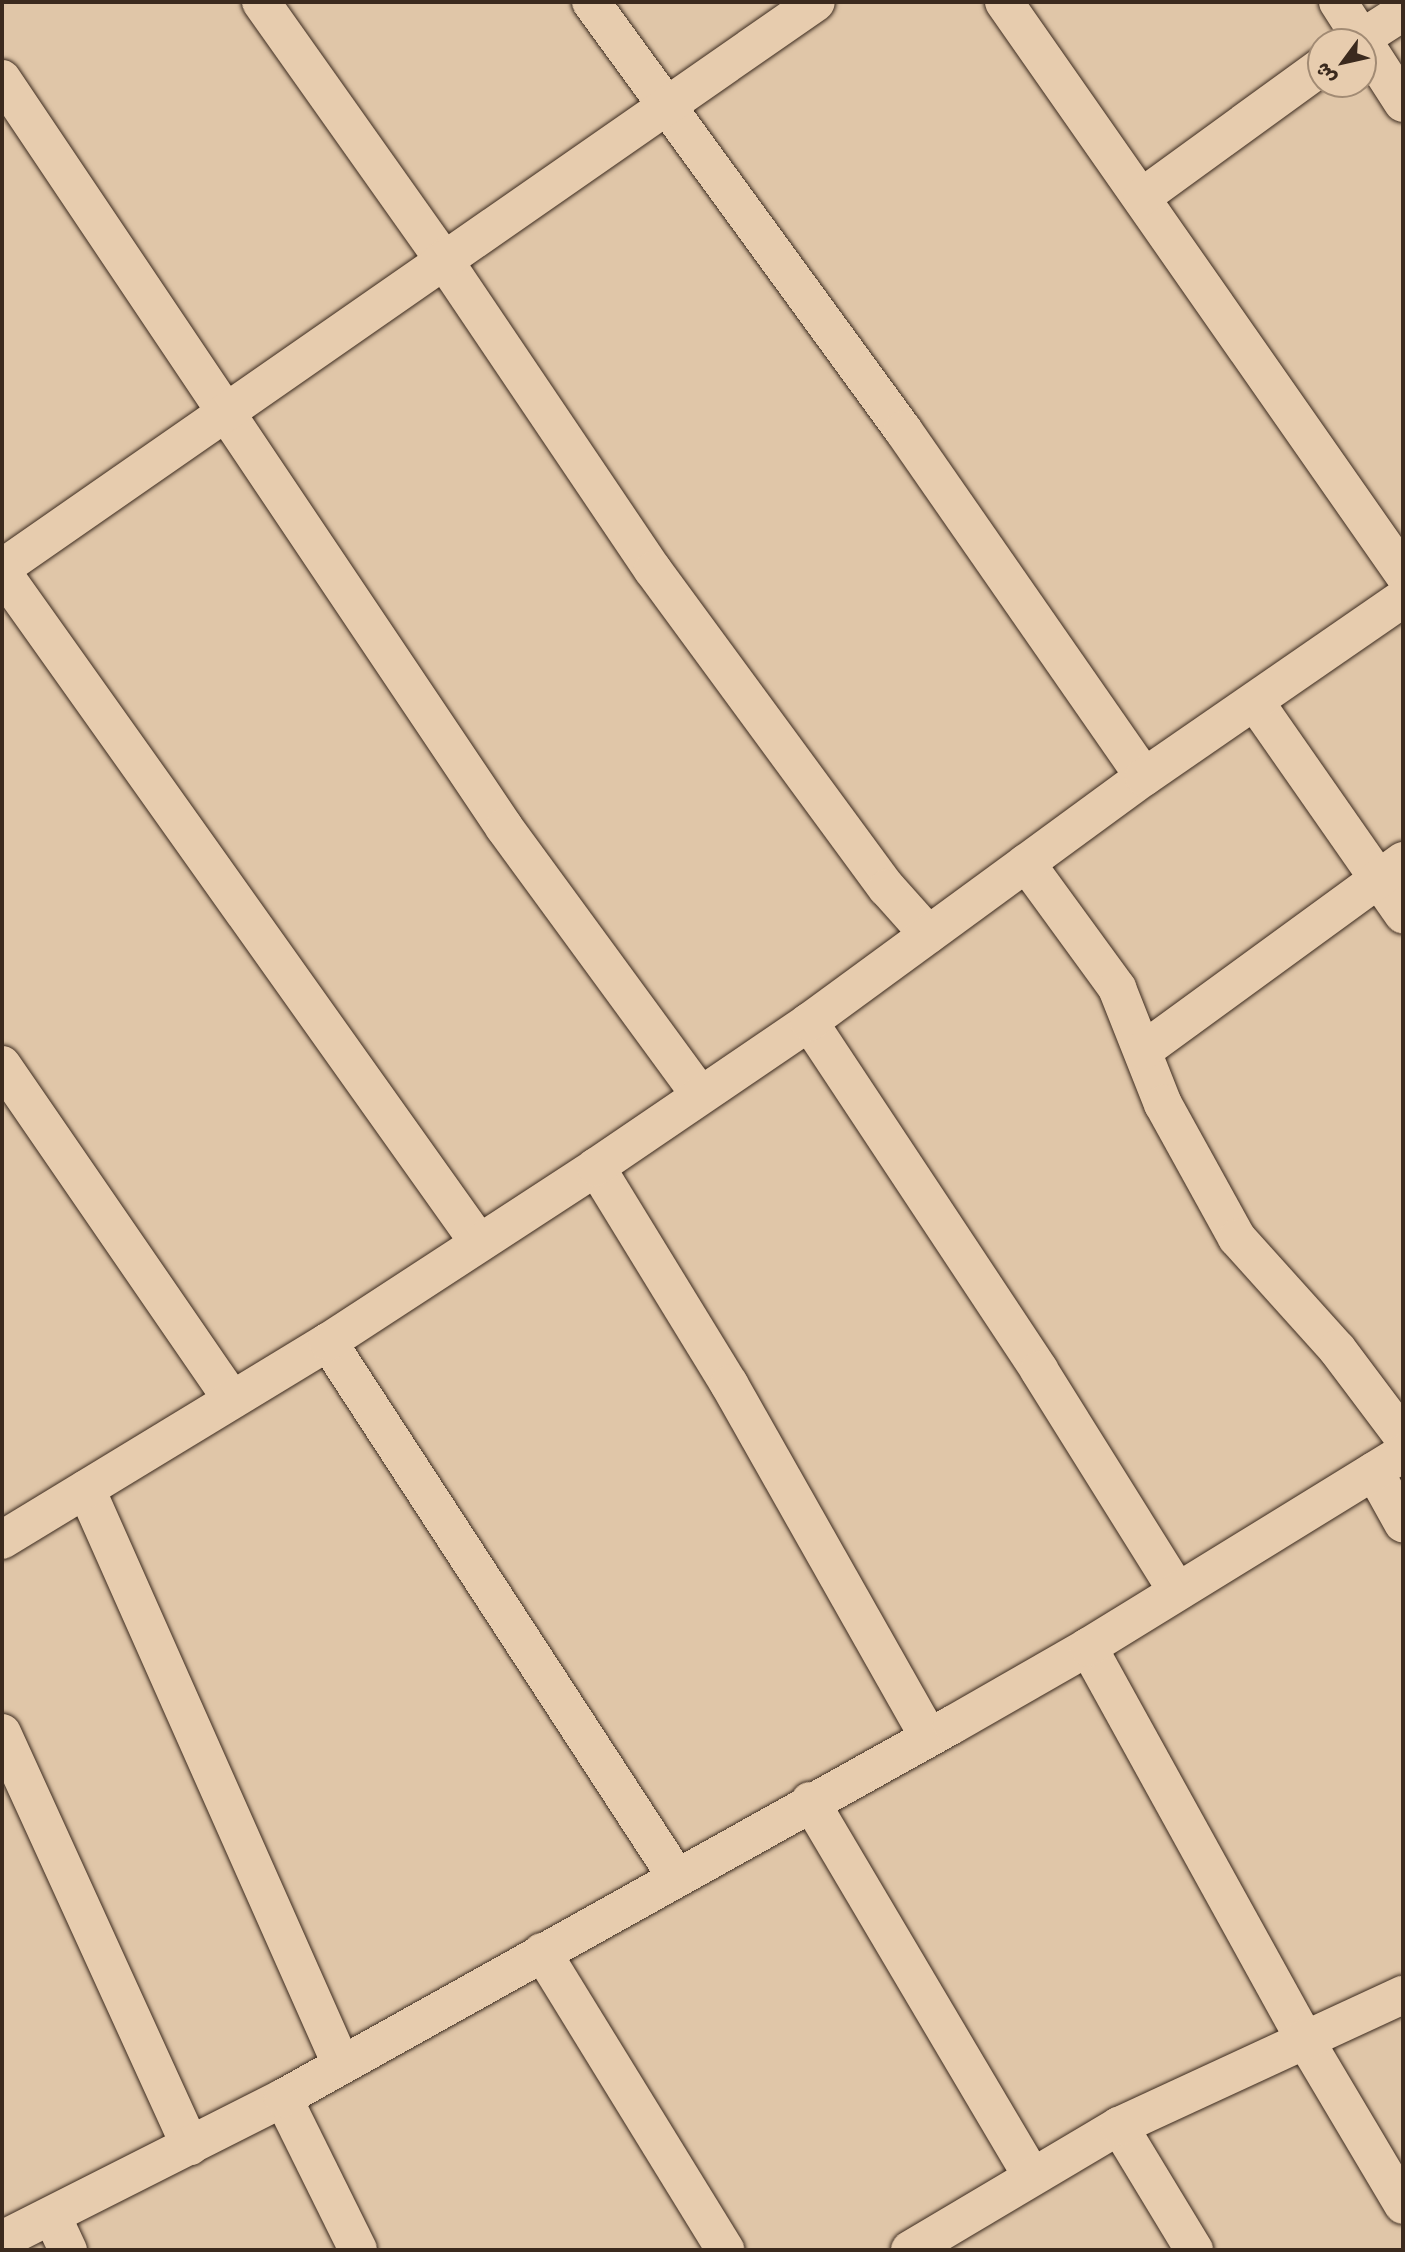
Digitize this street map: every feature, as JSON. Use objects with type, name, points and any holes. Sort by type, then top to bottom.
[{"type":"street","points":[[261,2],[443,258],[653,570],[887,888],[928,934]]},
{"type":"street","points":[[591,2],[668,104],[903,430],[1144,778]]},
{"type":"street","points":[[479,1243],[2,570],[225,416],[443,258],[816,2]]},
{"type":"street","points":[[1004,2],[1403,573]]},
{"type":"street","points":[[1338,2],[1352,28]]},
{"type":"street","points":[[1377,29],[1403,12]]},
{"type":"street","points":[[1377,66],[1403,103]]},
{"type":"street","points":[[1142,197],[1307,78]]},
{"type":"street","points":[[2,79],[225,416],[504,827],[700,1095]]},
{"type":"street","points":[[2,1540],[328,1342],[596,1167],[809,1022],[1144,778],[1403,598]]},
{"type":"street","points":[[1255,702],[1392,869],[1403,914]]},
{"type":"street","points":[[1026,863],[1116,988],[1188,1155],[1237,1238],[1337,1349],[1403,1437]]},
{"type":"street","points":[[1144,1050],[1392,869]]},
{"type":"street","points":[[809,1022],[1039,1370],[1177,1591]]},
{"type":"street","points":[[2,1065],[232,1401]]},
{"type":"street","points":[[596,1167],[729,1384],[929,1737]]},
{"type":"street","points":[[328,1342],[675,1875]]},
{"type":"street","points":[[2,2240],[283,2098],[675,1875],[929,1737],[1088,1647],[1389,1462],[1403,1524]]},
{"type":"street","points":[[86,1489],[341,2064]]},
{"type":"street","points":[[1088,1647],[1304,2039],[1403,2205]]},
{"type":"street","points":[[2,1733],[190,2146]]},
{"type":"street","points":[[810,1801],[1031,2175]]},
{"type":"street","points":[[542,1952],[725,2250]]},
{"type":"street","points":[[910,2250],[1031,2175],[1119,2126],[1403,1995]]},
{"type":"street","points":[[283,2098],[358,2250]]},
{"type":"street","points":[[1119,2126],[1194,2250]]},
{"type":"street","points":[[52,2216],[68,2250]]}]
